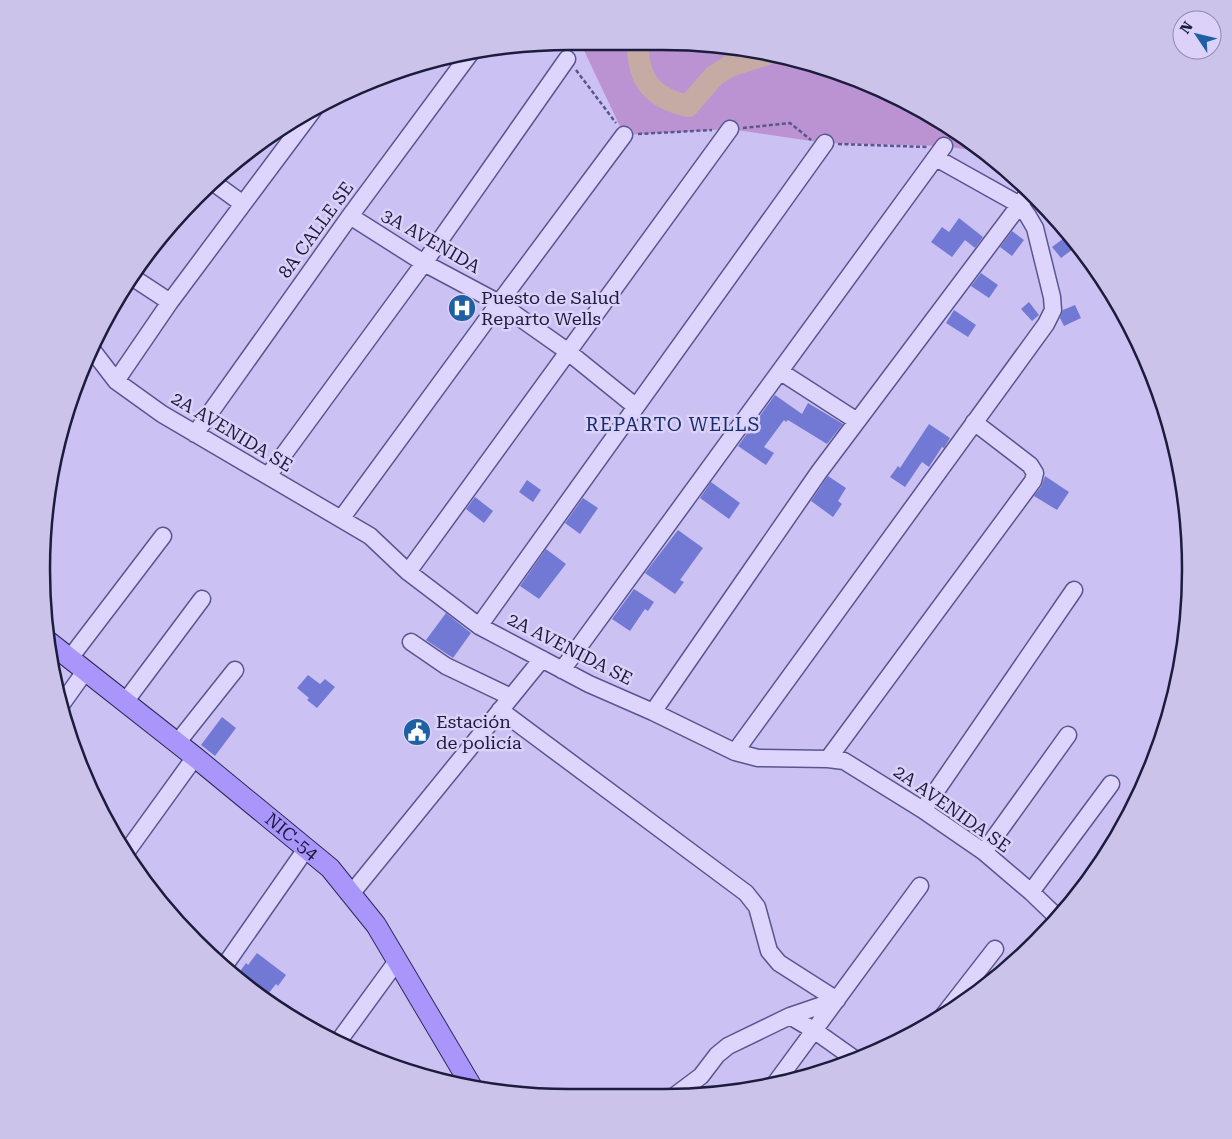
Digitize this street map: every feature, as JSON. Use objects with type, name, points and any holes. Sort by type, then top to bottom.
[{"type":"main road","name":"NIC-54","points":[[56,647],[178,743],[330,868],[376,925],[467,1079]]},
{"type":"street","points":[[268,476],[424,263],[567,59]]},
{"type":"street","name":"8A CALLE SE","points":[[196,434],[350,216],[465,61]]},
{"type":"street","points":[[116,381],[170,302],[302,125]]},
{"type":"street","points":[[408,572],[730,129]]},
{"type":"street","points":[[341,519],[624,135]]},
{"type":"street","points":[[479,626],[825,143]]},
{"type":"street","points":[[562,670],[940,152],[1020,205],[1028,216],[1035,228],[1052,297],[1053,310],[1046,324],[734,752]]},
{"type":"street","points":[[219,186],[243,204]]},
{"type":"street","points":[[653,712],[819,472],[1025,198]]},
{"type":"street","name":"3A AVENIDA","points":[[350,216],[424,263],[499,303],[568,351],[635,406]]},
{"type":"street","points":[[138,281],[170,302]]},
{"type":"street","name":"2A AVENIDA SE","points":[[97,356],[116,381],[162,414],[370,536],[408,572],[479,626],[588,684],[653,712],[734,752],[758,758],[844,761],[923,810],[984,852],[1052,913]]},
{"type":"street","points":[[781,372],[858,421]]},
{"type":"street","points":[[828,759],[1033,481],[1036,473],[1030,465],[974,422]]},
{"type":"street","points":[[66,694],[78,664],[163,536]]},
{"type":"street","points":[[923,810],[1074,590]]},
{"type":"street","points":[[125,702],[202,599]]},
{"type":"street","points":[[411,642],[446,666],[511,697]]},
{"type":"street","points":[[351,894],[542,659]]},
{"type":"street","points":[[178,743],[235,670]]},
{"type":"street","points":[[500,710],[746,893],[757,908],[769,951],[779,963],[837,1000]]},
{"type":"street","points":[[984,852],[1068,735]]},
{"type":"street","points":[[131,846],[194,757]]},
{"type":"street","points":[[1031,892],[1111,784]]},
{"type":"street","points":[[228,961],[306,849]]},
{"type":"street","points":[[782,1075],[920,886]]},
{"type":"street","points":[[957,997],[995,949]]},
{"type":"street","points":[[342,1036],[397,961]]},
{"type":"street","points":[[685,1088],[701,1076],[717,1055],[728,1046],[790,1016],[837,1000]]},
{"type":"street","points":[[790,1016],[848,1054]]},
{"type":"path","points":[[567,59],[624,135],[730,129]]},
{"type":"shaded area","points":[[584,50],[696,51],[730,54],[797,68],[861,90],[892,104],[922,120],[968,150],[944,146],[825,143],[730,129],[624,135]]},
{"type":"building","points":[[959,218],[983,237],[975,248],[965,240],[952,257],[931,242],[942,227],[949,232]]},
{"type":"building","points":[[1012,231],[1024,240],[1012,256],[1000,247]]},
{"type":"building","points":[[1063,239],[1072,250],[1061,258],[1052,247]]},
{"type":"building","points":[[981,273],[998,285],[989,298],[971,286]]},
{"type":"building","points":[[1029,302],[1039,315],[1032,321],[1021,309]]},
{"type":"building","points":[[1075,305],[1081,318],[1064,326],[1060,318],[1063,310]]},
{"type":"building","points":[[954,310],[976,325],[968,337],[946,323]]},
{"type":"building","points":[[775,395],[802,414],[808,403],[843,424],[827,444],[788,420],[786,422],[784,420],[764,447],[774,453],[766,465],[738,446]]},
{"type":"building","points":[[929,424],[950,438],[929,467],[922,462],[905,487],[890,477],[898,466],[900,468]]},
{"type":"building","points":[[828,476],[846,488],[838,501],[842,504],[833,517],[811,501]]},
{"type":"building","points":[[1045,476],[1069,492],[1057,510],[1034,496],[1041,487]]},
{"type":"building","points":[[527,480],[541,490],[533,502],[519,492]]},
{"type":"building","points":[[711,482],[740,503],[729,519],[700,498]]},
{"type":"building","points":[[475,497],[493,511],[484,523],[466,509]]},
{"type":"building","points":[[583,498],[598,508],[580,534],[565,523]]},
{"type":"building","points":[[678,530],[703,548],[680,580],[684,582],[675,594],[645,573]]},
{"type":"building","points":[[546,549],[566,564],[539,599],[520,586]]},
{"type":"building","points":[[634,589],[654,602],[648,611],[645,609],[630,631],[612,619]]},
{"type":"building","points":[[446,613],[471,633],[453,658],[426,640]]},
{"type":"building","points":[[308,675],[320,684],[325,679],[335,687],[317,708],[297,688]]},
{"type":"building","points":[[222,717],[236,728],[215,756],[201,745]]},
{"type":"building","points":[[257,953],[286,975],[278,986],[276,984],[269,993],[240,971],[246,963],[248,965]]},
{"type":"waterway","points":[[638,50],[641,69],[650,86],[665,98],[688,106],[714,76],[730,66],[754,58]]},
{"type":"place","name":"Puesto de Salud Reparto Wells","points":[[462,308]]},
{"type":"place","name":"Estación de policía","points":[[417,732]]},
{"type":"district","name":"REPARTO WELLS","points":[[673,424]]}]
